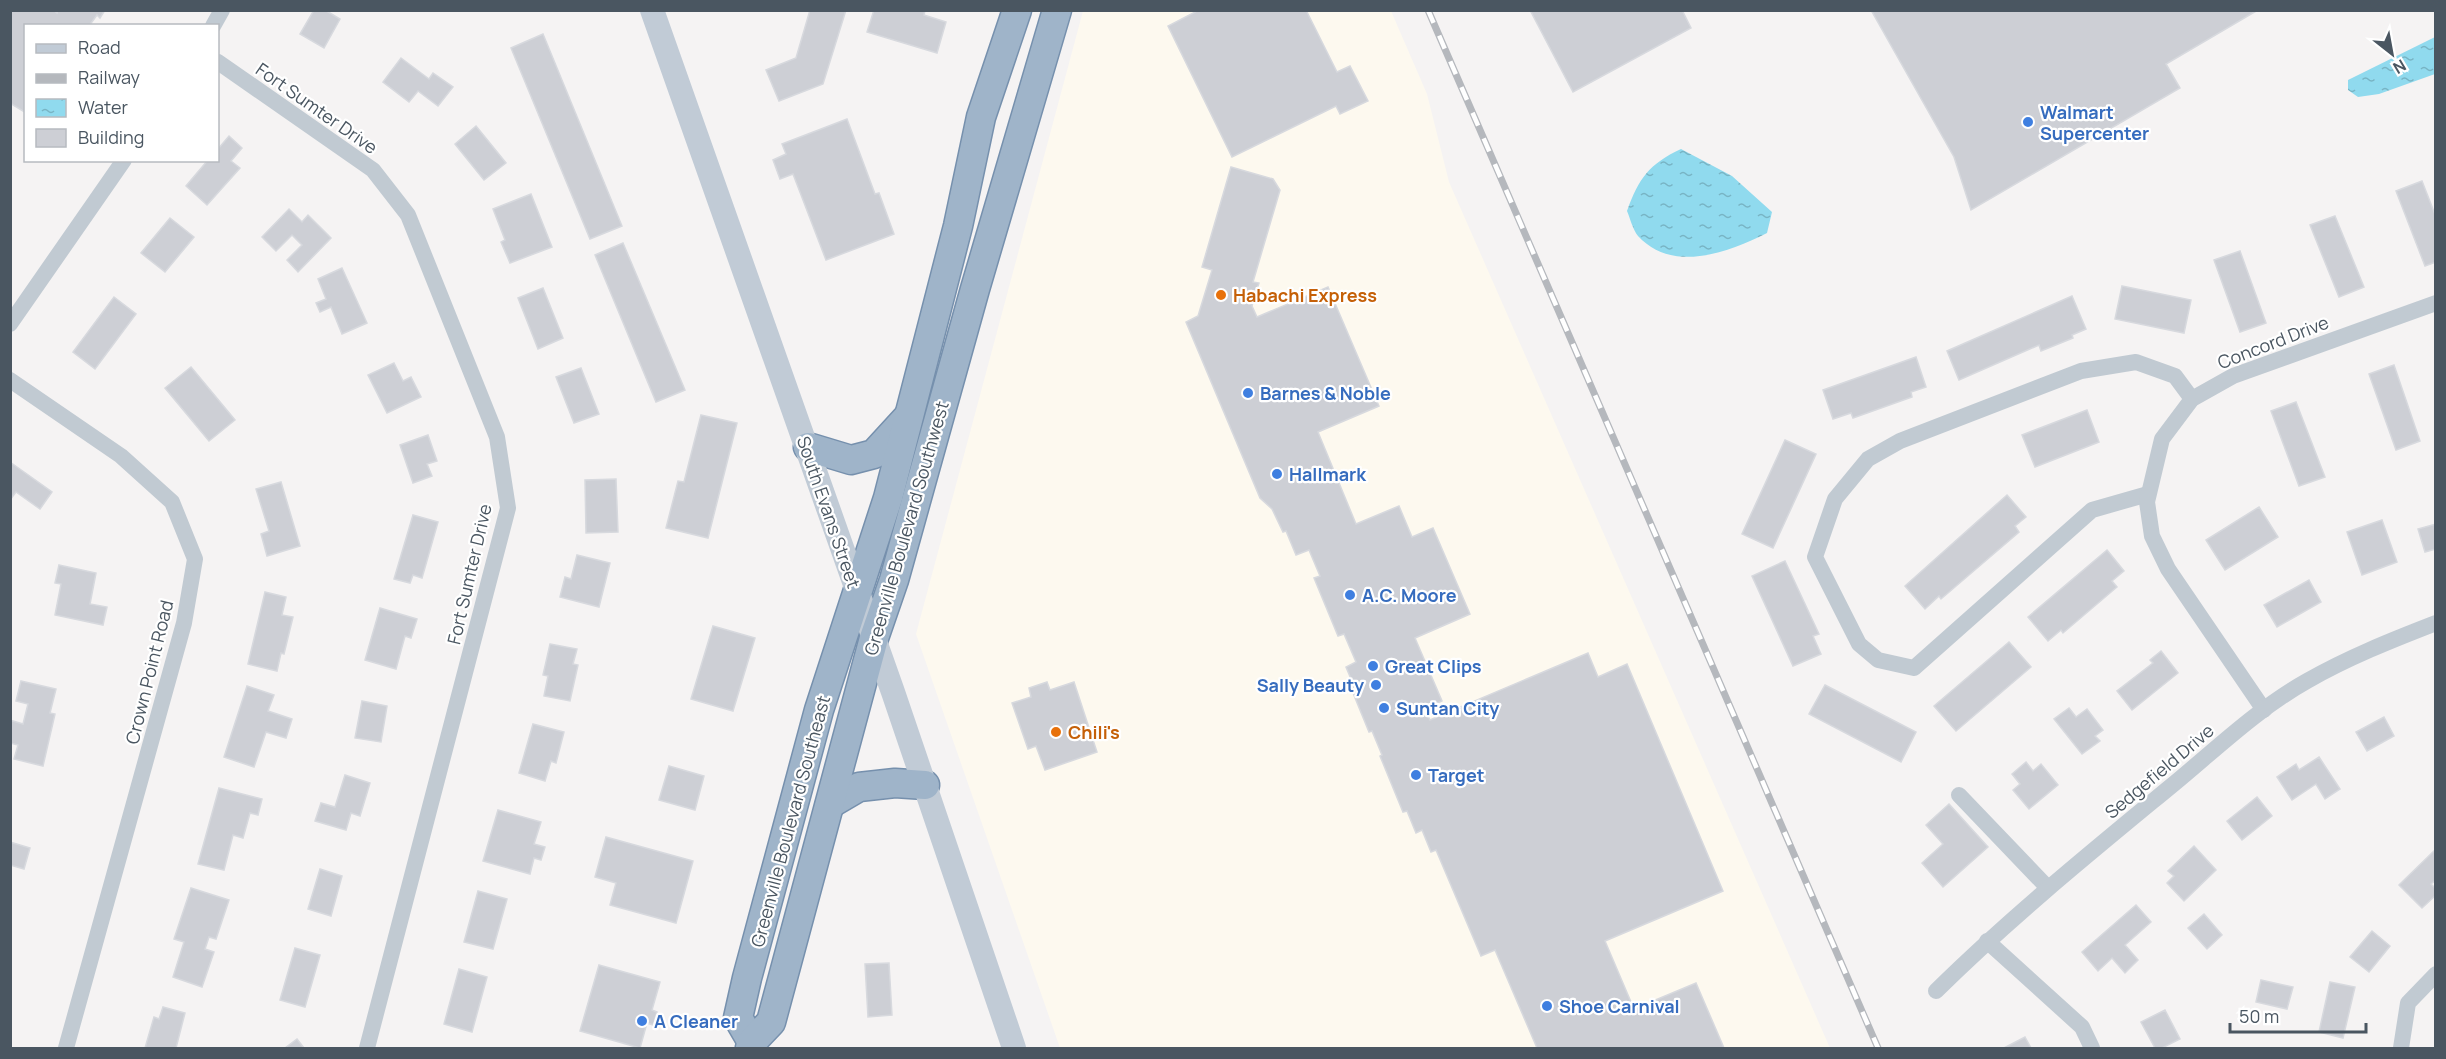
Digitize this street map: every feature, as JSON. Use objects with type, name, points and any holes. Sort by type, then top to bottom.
[{"type":"highway","name":"Greenville Boulevard Southwest","points":[[857,593],[888,498],[910,414],[958,226],[981,117],[1017,10]]},
{"type":"highway","points":[[1030,103],[1024,52],[1037,10]]},
{"type":"highway","name":"Greenville Boulevard Southwest","points":[[751,1045],[771,1022],[874,638],[894,580],[975,289],[1057,10]]},
{"type":"highway","points":[[808,447],[850,460],[874,454],[910,414]]},
{"type":"highway","name":"Greenville Boulevard Southeast","points":[[751,1045],[738,1018],[747,978],[819,710],[857,593]]},
{"type":"highway","points":[[830,804],[859,787],[896,783],[925,785]]},
{"type":"main road","name":"South Evans Street","points":[[652,10],[808,447],[1014,1048]]},
{"type":"street","points":[[214,24],[222,10]]},
{"type":"street","name":"Fort Sumter Drive","points":[[219,63],[373,171],[408,214],[497,437],[508,508],[367,1048]]},
{"type":"street","points":[[10,324],[123,162]]},
{"type":"street","name":"Concord Drive","points":[[2264,710],[2168,569],[2152,536],[2147,502],[2162,439],[2192,399],[2233,376],[2436,303]]},
{"type":"street","points":[[2148,494],[2092,510],[1914,668],[1878,660],[1859,644],[1815,557],[1835,499],[1868,459],[1900,441],[2081,371],[2136,362],[2175,376],[2192,399]]},
{"type":"street","name":"Crown Point Road","points":[[10,380],[121,456],[171,502],[195,559],[184,623],[66,1048]]},
{"type":"street","name":"Sedgefield Drive","points":[[1936,991],[1987,941],[2048,888],[2264,710],[2306,681],[2385,643],[2436,623]]},
{"type":"street","points":[[1959,795],[2048,888]]},
{"type":"street","points":[[1987,941],[2082,1027],[2092,1048]]},
{"type":"street","points":[[2401,1048],[2408,1003],[2436,974]]},
{"type":"shaded area","points":[[1083,11],[1391,11],[1427,94],[1449,182],[1830,1048],[1060,1048],[916,634]]},
{"type":"water","points":[[2435,37],[2435,74],[2379,94],[2358,97],[2348,90],[2348,80]]},
{"type":"water","points":[[1681,149],[1732,176],[1772,212],[1767,233],[1719,252],[1684,257],[1652,248],[1638,236],[1627,211],[1636,190],[1646,173],[1661,160]]},
{"type":"building","points":[[10,10],[53,10],[57,13],[58,10],[105,10],[100,18],[97,15],[90,24],[24,24],[24,112],[10,103]]},
{"type":"building","points":[[314,10],[325,10],[340,19],[324,48],[300,34]]},
{"type":"building","points":[[810,10],[846,10],[823,84],[779,101],[766,70],[796,58]]},
{"type":"building","points":[[874,10],[925,10],[924,15],[946,22],[937,53],[867,32]]},
{"type":"building","points":[[1199,10],[1306,10],[1337,72],[1350,66],[1368,101],[1340,114],[1336,106],[1232,157],[1168,26]]},
{"type":"building","points":[[1530,10],[1682,10],[1691,28],[1573,92]]},
{"type":"building","name":"Walmart Supercenter","points":[[1871,10],[2258,10],[2166,64],[2180,88],[1971,210],[1954,157]]},
{"type":"building","points":[[543,34],[622,226],[590,239],[511,48]]},
{"type":"building","points":[[401,58],[429,79],[433,73],[453,87],[438,106],[418,91],[409,102],[383,82]]},
{"type":"building","points":[[847,119],[875,194],[879,193],[894,234],[826,260],[793,174],[780,179],[773,160],[786,154],[782,144]]},
{"type":"building","points":[[476,126],[506,163],[484,180],[455,144]]},
{"type":"building","points":[[229,136],[242,148],[231,161],[240,168],[207,205],[186,186],[206,162],[219,162],[219,148]]},
{"type":"building","points":[[1231,167],[1273,179],[1280,190],[1253,282],[1259,283],[1252,306],[1257,317],[1328,287],[1379,406],[1318,432],[1356,524],[1399,506],[1412,537],[1433,528],[1470,614],[1415,638],[1442,701],[1425,709],[1430,720],[1588,653],[1598,677],[1627,664],[1723,891],[1605,941],[1634,1009],[1696,983],[1724,1048],[1537,1048],[1495,950],[1481,956],[1436,850],[1431,852],[1422,830],[1416,833],[1407,811],[1403,812],[1372,731],[1369,732],[1351,688],[1354,686],[1346,667],[1356,662],[1344,634],[1338,636],[1314,578],[1320,576],[1309,550],[1296,555],[1286,531],[1283,532],[1272,509],[1260,498],[1186,322],[1198,316],[1212,270],[1202,267]]},
{"type":"building","points":[[2422,181],[2436,217],[2436,262],[2425,266],[2396,191]]},
{"type":"building","points":[[531,194],[552,247],[510,263],[501,242],[505,240],[493,209]]},
{"type":"building","points":[[289,209],[302,222],[308,215],[331,238],[298,272],[287,260],[302,245],[292,235],[276,251],[262,237]]},
{"type":"building","points":[[2335,216],[2364,287],[2339,297],[2310,225]]},
{"type":"building","points":[[170,218],[194,237],[165,272],[141,253]]},
{"type":"building","points":[[623,243],[685,390],[656,402],[595,255]]},
{"type":"building","points":[[2240,251],[2266,323],[2240,332],[2214,260]]},
{"type":"building","points":[[342,268],[367,323],[342,334],[331,307],[320,312],[316,303],[326,299],[318,279]]},
{"type":"building","points":[[2122,286],[2191,300],[2184,333],[2115,319]]},
{"type":"building","points":[[543,288],[563,338],[538,349],[518,298]]},
{"type":"building","points":[[2072,296],[2086,329],[2072,335],[2073,338],[2041,351],[2039,345],[1959,380],[1947,351]]},
{"type":"building","points":[[114,297],[136,314],[95,369],[73,352]]},
{"type":"building","points":[[1916,357],[1926,387],[1911,392],[1912,397],[1853,418],[1851,413],[1833,419],[1823,390]]},
{"type":"building","points":[[394,363],[403,381],[411,377],[421,397],[387,413],[368,375]]},
{"type":"building","points":[[2394,365],[2420,441],[2396,450],[2369,374]]},
{"type":"building","points":[[191,367],[235,420],[209,441],[165,388]]},
{"type":"building","points":[[581,368],[599,414],[574,423],[556,377]]},
{"type":"building","points":[[2296,402],[2325,477],[2299,486],[2271,411]]},
{"type":"building","points":[[2087,410],[2099,442],[2035,467],[2022,435]]},
{"type":"building","points":[[701,415],[737,423],[708,538],[666,528],[678,481],[684,482]]},
{"type":"building","points":[[428,435],[437,461],[427,464],[432,476],[413,483],[400,445]]},
{"type":"building","points":[[1785,440],[1816,454],[1773,548],[1742,534]]},
{"type":"building","points":[[10,462],[52,492],[40,509],[16,492],[10,500]]},
{"type":"building","points":[[616,479],[618,532],[586,533],[585,480]]},
{"type":"building","points":[[281,482],[300,546],[267,556],[261,534],[269,531],[256,489]]},
{"type":"building","points":[[2007,495],[2026,517],[2015,526],[2019,532],[1941,599],[1939,596],[1925,609],[1905,586]]},
{"type":"building","points":[[2259,507],[2278,537],[2225,570],[2206,540]]},
{"type":"building","points":[[413,515],[438,522],[422,578],[413,575],[410,583],[394,579]]},
{"type":"building","points":[[2382,520],[2397,562],[2362,575],[2347,532]]},
{"type":"building","points":[[2436,524],[2436,549],[2425,552],[2418,529]]},
{"type":"building","points":[[2107,550],[2124,571],[2112,581],[2117,587],[2063,633],[2061,630],[2048,641],[2028,617]]},
{"type":"building","points":[[577,555],[610,563],[599,607],[560,597],[565,577],[571,579]]},
{"type":"building","points":[[1785,561],[1819,634],[1813,636],[1821,654],[1793,666],[1752,576]]},
{"type":"building","points":[[59,565],[96,573],[90,604],[107,607],[103,625],[55,615],[61,584],[55,583]]},
{"type":"building","points":[[2309,580],[2321,602],[2277,627],[2264,605]]},
{"type":"building","points":[[265,592],[286,597],[282,615],[293,617],[284,654],[281,653],[277,671],[248,664]]},
{"type":"building","points":[[380,608],[417,619],[411,638],[405,636],[396,669],[365,660]]},
{"type":"building","points":[[713,626],[755,638],[733,711],[691,699]]},
{"type":"building","points":[[2009,642],[2031,667],[1956,731],[1934,706]]},
{"type":"building","points":[[550,644],[577,649],[573,664],[578,665],[570,701],[544,696],[548,676],[543,675]]},
{"type":"building","points":[[2161,651],[2178,673],[2132,710],[2117,691],[2153,663],[2150,660]]},
{"type":"building","points":[[21,681],[56,689],[50,713],[55,714],[43,766],[14,759],[18,745],[10,743],[10,720],[23,724],[28,704],[16,701]]},
{"type":"building","name":"Chili's","points":[[1047,682],[1050,690],[1074,682],[1097,752],[1045,770],[1036,746],[1028,749],[1012,703],[1031,697],[1029,688]]},
{"type":"building","points":[[1825,685],[1916,732],[1901,762],[1809,714]]},
{"type":"building","points":[[247,686],[274,695],[268,711],[292,719],[286,738],[266,732],[254,767],[224,757]]},
{"type":"building","points":[[362,701],[387,706],[381,742],[355,738]]},
{"type":"building","points":[[2069,708],[2076,717],[2087,709],[2103,730],[2095,736],[2100,741],[2082,754],[2054,719]]},
{"type":"building","points":[[2384,717],[2394,736],[2367,751],[2356,732]]},
{"type":"building","points":[[533,724],[564,732],[556,763],[551,761],[545,781],[519,773]]},
{"type":"building","points":[[2319,757],[2340,789],[2325,799],[2316,784],[2292,800],[2277,777],[2296,764],[2299,770]]},
{"type":"building","points":[[2026,762],[2033,771],[2041,764],[2058,785],[2029,809],[2013,790],[2020,784],[2012,774]]},
{"type":"building","points":[[669,766],[704,776],[695,810],[659,800]]},
{"type":"building","points":[[345,775],[370,783],[360,816],[351,813],[346,830],[315,821],[321,803],[335,807]]},
{"type":"building","points":[[219,788],[262,799],[258,815],[250,813],[243,838],[233,835],[224,870],[198,864]]},
{"type":"building","points":[[2257,797],[2272,816],[2242,840],[2227,821]]},
{"type":"building","points":[[1949,804],[1988,847],[1943,887],[1922,863],[1943,844],[1926,825]]},
{"type":"building","points":[[498,810],[541,822],[534,844],[545,847],[541,860],[534,858],[530,874],[483,861]]},
{"type":"building","points":[[606,837],[693,861],[676,923],[610,905],[616,883],[595,877]]},
{"type":"building","points":[[10,842],[30,848],[24,869],[10,865]]},
{"type":"building","points":[[2194,846],[2216,870],[2184,901],[2167,883],[2174,876],[2168,871]]},
{"type":"building","points":[[2436,849],[2436,880],[2431,884],[2436,889],[2436,895],[2422,908],[2399,885]]},
{"type":"building","points":[[320,869],[342,876],[331,916],[308,909]]},
{"type":"building","points":[[191,888],[229,900],[216,939],[209,937],[205,949],[214,952],[202,987],[173,977],[184,942],[174,939]]},
{"type":"building","points":[[478,891],[507,899],[493,949],[464,942]]},
{"type":"building","points":[[2136,905],[2151,922],[2125,945],[2138,960],[2125,973],[2112,958],[2098,971],[2082,952]]},
{"type":"building","points":[[2204,914],[2222,935],[2207,949],[2188,928]]},
{"type":"building","points":[[2372,931],[2390,946],[2369,972],[2350,957]]},
{"type":"building","points":[[295,948],[320,955],[305,1007],[280,1000]]},
{"type":"building","points":[[889,963],[892,1015],[868,1017],[865,964]]},
{"type":"building","points":[[599,965],[660,982],[652,1010],[657,1012],[653,1025],[647,1023],[640,1048],[580,1031]]},
{"type":"building","points":[[459,969],[487,977],[472,1032],[444,1024]]},
{"type":"building","points":[[2261,980],[2293,987],[2287,1009],[2256,1002]]},
{"type":"building","points":[[2330,982],[2355,987],[2343,1038],[2319,1032]]},
{"type":"building","points":[[163,1007],[185,1013],[176,1048],[145,1048],[154,1017],[159,1019]]},
{"type":"building","points":[[2165,1010],[2180,1039],[2162,1048],[2155,1048],[2141,1022]]},
{"type":"building","points":[[2025,1037],[2031,1048],[2004,1048]]},
{"type":"building","points":[[297,1039],[304,1048],[285,1048]]},
{"type":"railway","points":[[1428,10],[1878,1048]]},
{"type":"place","name":"Walmart Supercenter","points":[[2028,122]]},
{"type":"place","name":"Habachi Express","points":[[1221,295]]},
{"type":"place","name":"Barnes & Noble","points":[[1248,393]]},
{"type":"place","name":"Hallmark","points":[[1277,474]]},
{"type":"place","name":"A.C. Moore","points":[[1350,595]]},
{"type":"place","name":"Great Clips","points":[[1373,666]]},
{"type":"place","name":"Sally Beauty","points":[[1376,685]]},
{"type":"place","name":"Suntan City","points":[[1384,708]]},
{"type":"place","name":"Chili's","points":[[1056,732]]},
{"type":"place","name":"Target","points":[[1416,775]]},
{"type":"place","name":"Shoe Carnival","points":[[1547,1006]]},
{"type":"place","name":"A Cleaner","points":[[642,1021]]}]
